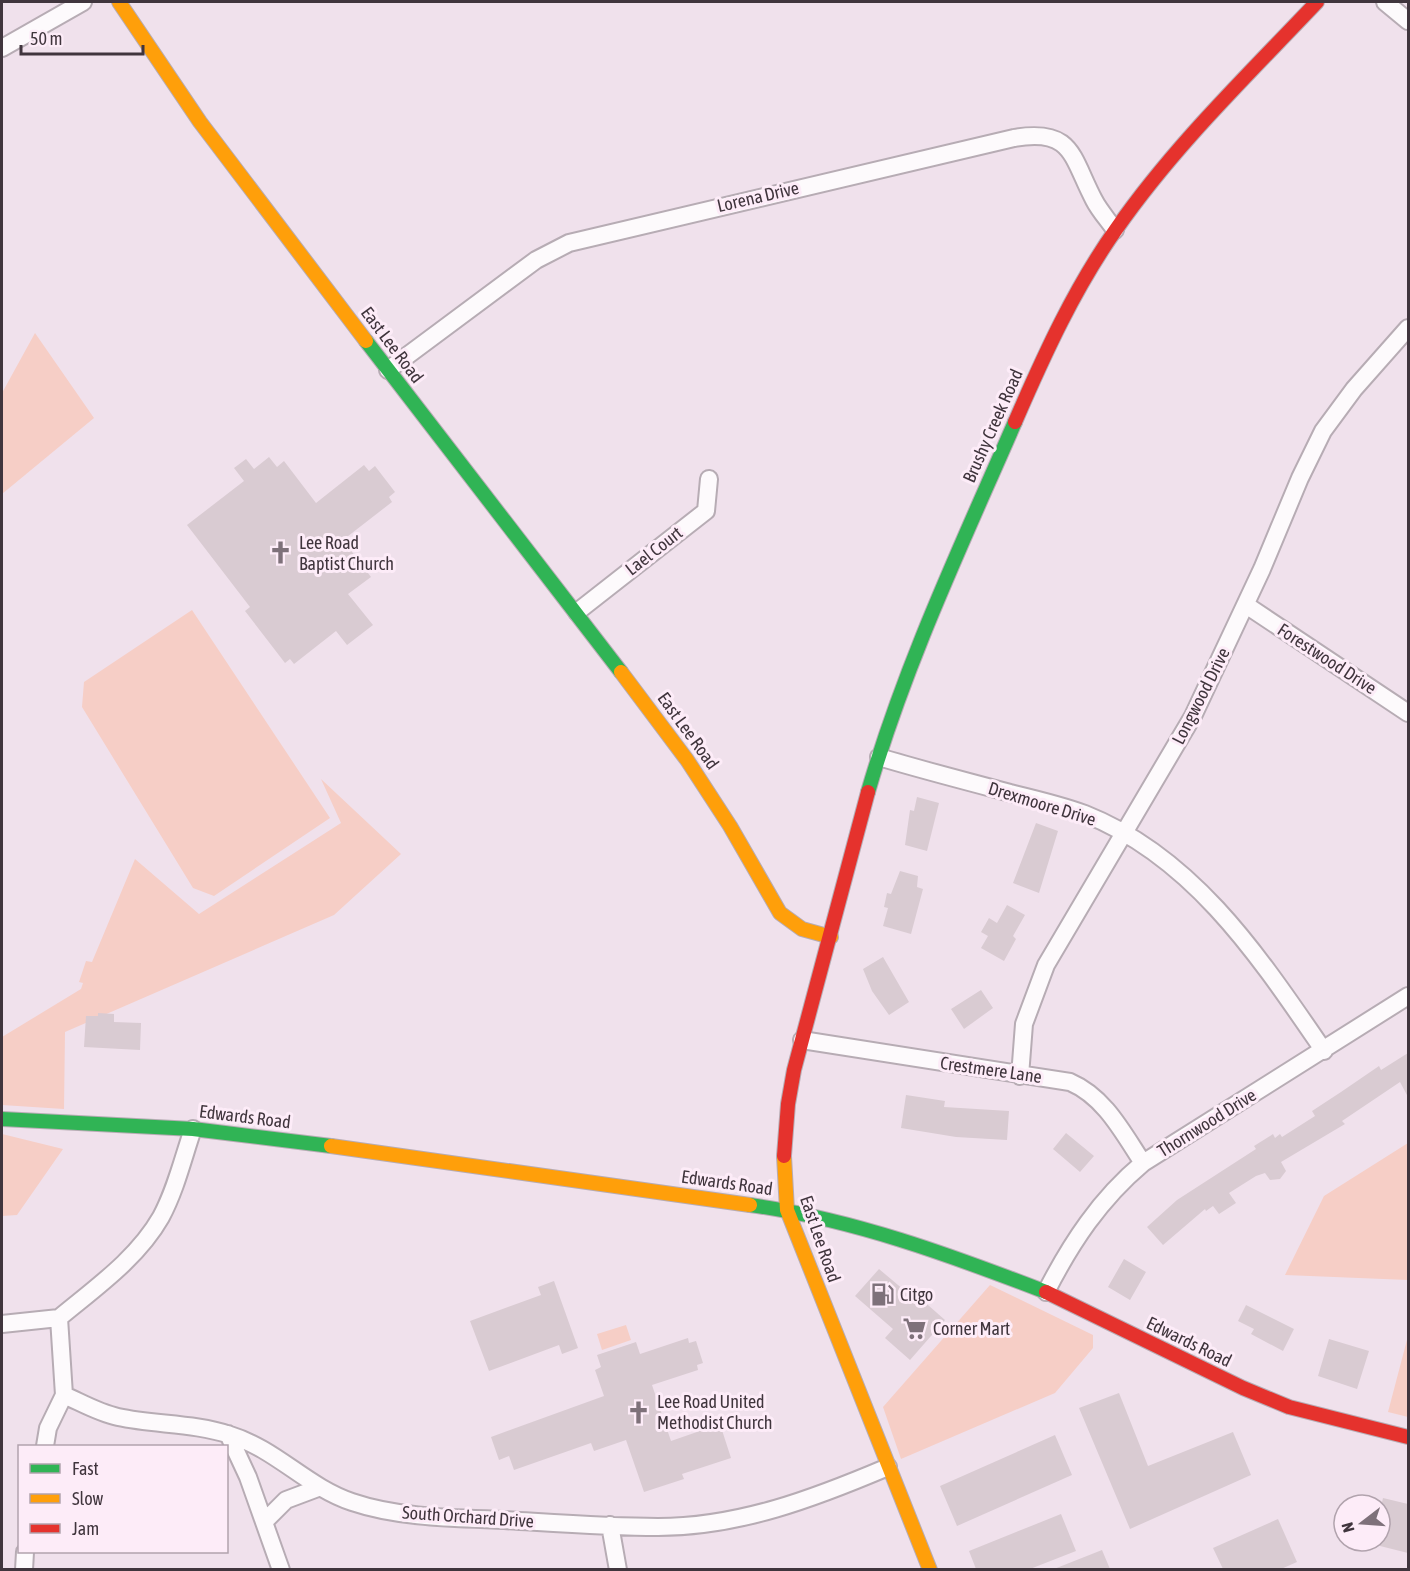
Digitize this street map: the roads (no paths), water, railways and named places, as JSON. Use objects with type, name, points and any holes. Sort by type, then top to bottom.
[{"type":"street","points":[[2,48],[84,2]]},
{"type":"street","name":"East Lee Road","points":[[119,2],[200,122],[388,370],[577,612],[707,789],[780,913],[802,929],[831,937],[786,1104],[784,1183],[787,1210],[930,1569]]},
{"type":"street","name":"Brushy Creek Road","points":[[831,937],[879,757],[924,626],[1076,291],[1115,230],[1165,164],[1317,2]]},
{"type":"street","points":[[1385,2],[1408,21]]},
{"type":"street","name":"Lorena Drive","points":[[388,370],[536,260],[569,243],[1014,138],[1043,134],[1057,140],[1076,160],[1094,201],[1115,230]]},
{"type":"street","name":"Longwood Drive","points":[[1020,1076],[1024,1024],[1038,981],[1192,716],[1246,605],[1300,478],[1323,431],[1354,389],[1408,328]]},
{"type":"street","name":"Lael Court","points":[[577,612],[706,511],[709,478]]},
{"type":"street","name":"Forestwood Drive","points":[[1246,605],[1408,713]]},
{"type":"street","name":"Drexmoore Drive","points":[[879,757],[1085,814],[1125,834],[1174,869],[1218,909],[1261,959],[1324,1051]]},
{"type":"street","name":"Thornwood Drive","points":[[1046,1292],[1065,1255],[1094,1213],[1118,1185],[1143,1163],[1408,996]]},
{"type":"street","name":"Crestmere Lane","points":[[802,1041],[1020,1076],[1056,1078],[1090,1093],[1101,1103],[1143,1163]]},
{"type":"street","name":"Edwards Road","points":[[2,1119],[193,1129],[340,1147],[787,1210],[914,1243],[1046,1292],[1243,1389],[1289,1407],[1408,1437]]},
{"type":"street","points":[[2,1324],[59,1318],[121,1266],[150,1233],[171,1196],[193,1129]]},
{"type":"street","points":[[45,1445],[48,1428],[64,1395],[59,1318]]},
{"type":"street","name":"South Orchard Drive","points":[[64,1395],[118,1417],[228,1434],[274,1455],[318,1488],[355,1504],[380,1510],[451,1518],[659,1527],[687,1525],[772,1510],[824,1493],[888,1467]]},
{"type":"street","points":[[228,1434],[281,1569]]},
{"type":"street","points":[[264,1522],[286,1500],[318,1488]]},
{"type":"street","points":[[610,1525],[618,1569]]},
{"type":"street","points":[[24,1569],[25,1553]]},
{"type":"place","name":"Lee Road Baptist Church","points":[[281,553]]},
{"type":"place","name":"Citgo","points":[[882,1295]]},
{"type":"place","name":"Corner Mart","points":[[915,1329]]},
{"type":"place","name":"Lee Road United Methodist Church","points":[[639,1412]]}]
